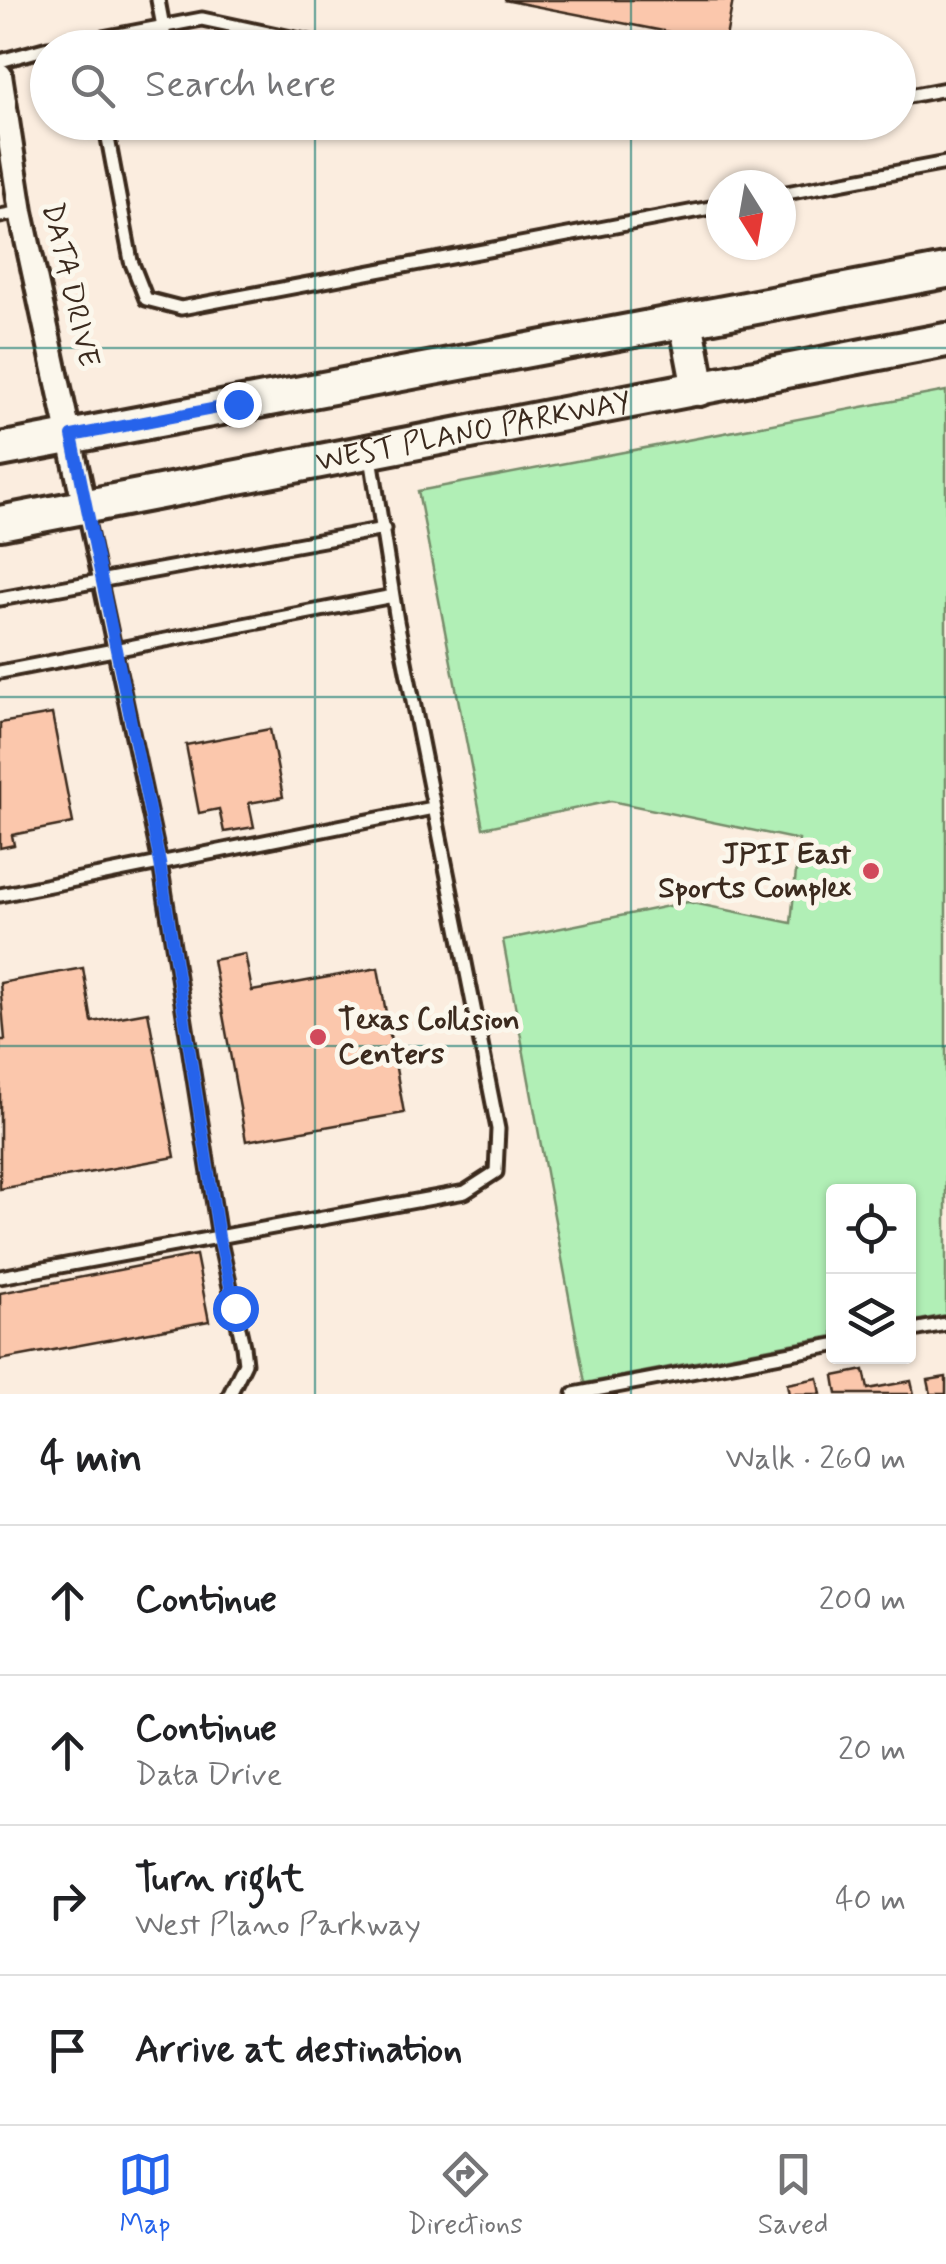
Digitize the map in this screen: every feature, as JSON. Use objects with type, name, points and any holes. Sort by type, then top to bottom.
[{"type":"main road","points":[[0,450],[946,271]]},
{"type":"main road","points":[[686,321],[698,389]]},
{"type":"main road","name":"WEST PLANO PARKWAY","points":[[0,523],[946,340]]},
{"type":"street","name":"DATA DRIVE","points":[[0,75],[11,214],[72,436],[84,508]]},
{"type":"lane","points":[[158,0],[164,30]]},
{"type":"lane","points":[[142,30],[202,19],[254,30]]},
{"type":"lane","points":[[0,61],[30,53]]},
{"type":"lane","points":[[916,94],[946,88]]},
{"type":"lane","points":[[108,140],[131,261],[146,299],[181,308],[706,209]]},
{"type":"lane","points":[[796,191],[946,163]]},
{"type":"lane","points":[[0,1277],[465,1192],[496,1172],[498,1129],[393,596],[370,452]]},
{"type":"lane","points":[[84,508],[160,863],[219,1237],[245,1363],[230,1394]]},
{"type":"lane","points":[[0,600],[384,529]]},
{"type":"lane","points":[[0,672],[393,596]]},
{"type":"lane","points":[[0,895],[434,808]]},
{"type":"lane","points":[[916,1330],[946,1324]]},
{"type":"lane","points":[[574,1394],[826,1347]]},
{"type":"green space","name":"JPII East Sports Complex","points":[[946,391],[946,1315],[916,1321],[916,1184],[826,1184],[826,1337],[585,1383],[503,940],[688,902],[791,923],[799,840],[611,801],[483,828],[418,491]]},
{"type":"building","points":[[504,0],[733,0],[727,30],[658,30]]},
{"type":"building","points":[[52,714],[73,823],[12,835],[14,845],[0,848],[0,723]]},
{"type":"building","points":[[270,729],[283,797],[249,803],[254,827],[224,832],[219,809],[199,813],[186,745]]},
{"type":"building","points":[[245,954],[252,991],[378,968],[404,1113],[246,1141],[213,960]]},
{"type":"building","points":[[83,968],[92,1022],[148,1012],[175,1157],[0,1189],[0,1040],[5,1040],[0,983]]},
{"type":"building","points":[[196,1255],[209,1321],[0,1360],[0,1293]]},
{"type":"building","points":[[864,1370],[868,1389],[911,1381],[914,1394],[837,1394],[834,1376]]},
{"type":"building","points":[[946,1377],[946,1394],[931,1394],[928,1380]]},
{"type":"building","points":[[818,1378],[821,1394],[789,1394],[787,1384]]},
{"type":"place","name":"JPII East Sports Complex","points":[[871,871]]},
{"type":"place","name":"Texas Collision Centers","points":[[318,1037]]},
{"type":"route","points":[[235,1308],[219,1237],[160,863],[72,436],[238,404]]}]
